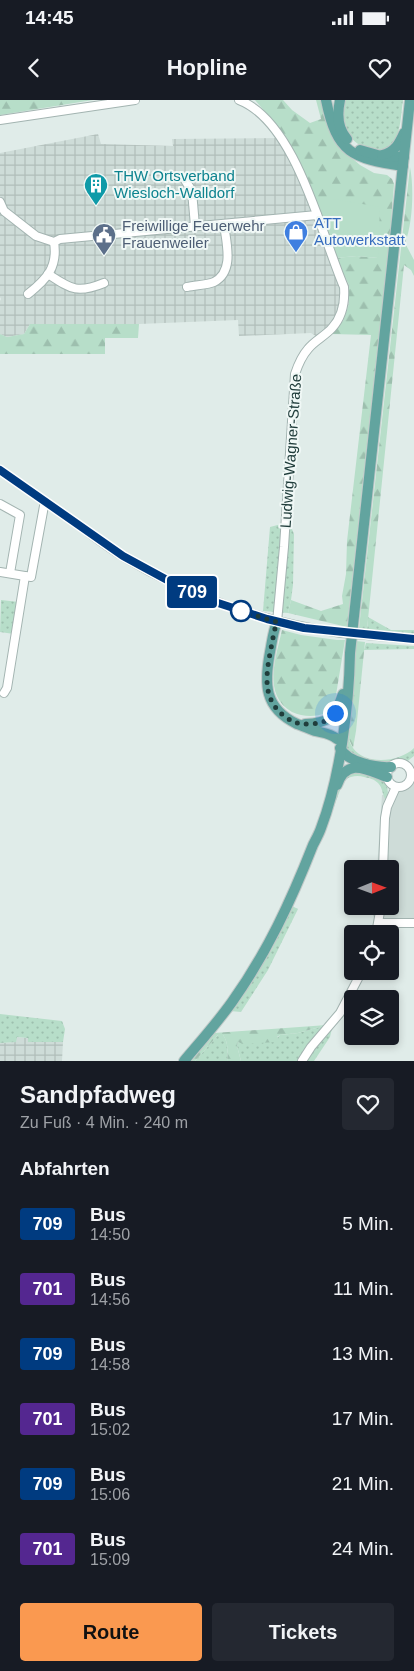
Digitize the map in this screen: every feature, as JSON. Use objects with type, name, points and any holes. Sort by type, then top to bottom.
[{"type":"main road","points":[[326,100],[333,128],[338,139],[348,150],[367,160],[403,162]]},
{"type":"main road","points":[[340,100],[338,111],[339,124],[345,136],[360,150],[403,162]]},
{"type":"main road","points":[[314,842],[338,743],[345,722],[350,653],[410,100]]},
{"type":"main road","points":[[380,156],[396,149],[407,128]]},
{"type":"main road","points":[[277,622],[266,674],[267,688],[271,701],[279,713],[315,731],[328,734],[338,743],[343,754],[352,759],[380,767],[389,772]]},
{"type":"main road","points":[[184,1061],[232,1002],[266,948],[286,910],[321,829],[333,790],[345,674],[350,653]]},
{"type":"main road","points":[[299,724],[325,722],[332,717],[343,694]]},
{"type":"main road","points":[[333,790],[343,774],[353,768],[389,772]]},
{"type":"street","points":[[0,120],[135,100]]},
{"type":"street","name":"Ludwig-Wagner-Straße","points":[[239,100],[251,105],[270,122],[283,140],[299,171],[317,215],[344,287],[345,297],[341,313],[333,327],[309,347],[298,362],[295,374],[284,548],[277,622]]},
{"type":"street","points":[[185,180],[192,191],[195,226]]},
{"type":"street","points":[[0,202],[4,211],[36,236],[54,242],[60,239],[317,215]]},
{"type":"street","points":[[188,287],[214,282],[223,274],[228,260],[224,224]]},
{"type":"street","points":[[28,294],[48,274],[54,262],[54,242]]},
{"type":"street","points":[[48,274],[75,289],[89,289],[104,282]]},
{"type":"street","points":[[0,470],[123,556],[180,587],[215,602],[277,622],[304,628],[414,639]]},
{"type":"street","points":[[0,572],[31,576],[46,503]]},
{"type":"street","points":[[0,504],[20,515],[10,573]]},
{"type":"street","points":[[4,693],[7,688],[25,576]]},
{"type":"street","points":[[395,764],[411,765],[409,783],[396,787],[390,784],[389,772],[395,764]]},
{"type":"street","points":[[383,860],[385,818],[387,807],[396,787]]},
{"type":"street","points":[[380,915],[379,923],[414,923]]},
{"type":"street","points":[[313,1061],[303,1059],[340,1013],[357,980]]},
{"type":"shaded area","points":[[98,134],[101,144],[173,146],[172,139],[287,138],[317,207],[335,258],[349,285],[349,304],[343,321],[324,341],[311,333],[239,336],[238,320],[139,324],[30,324],[24,334],[7,337],[0,334],[0,153]]},
{"type":"shaded area","points":[[414,780],[414,923],[379,923],[373,915],[399,915],[399,860],[378,860],[382,795],[407,789]]},
{"type":"shaded area","points":[[16,1037],[28,1038],[29,1042],[63,1042],[62,1061],[0,1061],[0,1043],[16,1042]]},
{"type":"green space","points":[[0,100],[93,100],[0,115]]},
{"type":"green space","points":[[255,100],[283,100],[292,110],[310,123],[321,119],[316,100],[322,100],[346,153],[360,165],[374,173],[387,175],[394,184],[347,627],[288,613],[291,600],[321,611],[343,604],[342,596],[346,574],[347,541],[371,335],[331,334],[343,321],[349,304],[349,285],[335,258],[357,256],[378,258],[319,213],[287,138]]},
{"type":"green space","points":[[344,100],[403,100],[398,133],[389,148],[382,151],[367,149],[359,145],[347,133],[343,124],[342,114]]},
{"type":"green space","points":[[410,167],[412,205],[410,226],[405,243],[414,260],[414,276],[411,270],[404,265],[367,629],[359,628]]},
{"type":"green space","points":[[333,199],[380,207],[378,258],[357,256],[335,258],[319,213]]},
{"type":"green space","points":[[30,324],[139,324],[138,338],[105,338],[105,354],[0,354],[0,334],[7,337],[24,334]]},
{"type":"green space","points":[[289,522],[294,534],[293,585],[288,613],[263,611],[270,527]]},
{"type":"green space","points":[[1,600],[19,602],[14,634],[0,632]]},
{"type":"green space","points":[[368,617],[391,630],[414,630],[414,636],[367,632]]},
{"type":"green space","points":[[282,630],[301,635],[345,640],[335,701],[326,713],[309,716],[296,714],[283,705],[277,696],[274,686],[274,675]]},
{"type":"green space","points":[[356,641],[365,642],[353,748],[347,726]]},
{"type":"green space","points":[[366,643],[414,646],[414,649],[364,650]]},
{"type":"green space","points":[[347,726],[351,745],[359,754],[366,758],[374,760],[392,759],[408,753],[414,748],[414,756],[405,763],[399,762],[387,766],[354,758],[345,748]]},
{"type":"green space","points":[[355,771],[383,778],[388,792],[386,800],[380,785],[370,778],[359,776],[345,780],[323,838],[340,783],[343,777]]},
{"type":"green space","points":[[292,906],[298,909],[268,970],[241,1012],[230,1011],[272,949]]},
{"type":"green space","points":[[0,1014],[62,1021],[65,1029],[63,1042],[28,1042],[28,1038],[17,1037],[16,1042],[0,1043]]},
{"type":"green space","points":[[327,1025],[332,1028],[330,1037],[314,1061],[241,1061],[237,1046],[238,1042],[277,1038],[280,1035],[298,1033]]},
{"type":"green space","points":[[327,1025],[298,1033],[280,1035],[277,1037],[279,1040],[277,1042],[243,1044],[238,1042],[237,1046],[241,1061],[228,1061],[226,1041],[223,1035],[218,1035],[195,1061],[189,1061],[214,1033]]},
{"type":"green space","points":[[218,1035],[223,1035],[226,1041],[228,1061],[195,1061]]},
{"type":"bus line","name":"709","points":[[0,470],[123,556],[180,587],[215,602],[267,619],[304,628],[414,639]]},
{"type":"place","name":"THW Ortsverband Wiesloch-Walldorf","points":[[96,206]]},
{"type":"place","name":"ATT Autowerkstatt","points":[[296,253]]},
{"type":"place","name":"Freiwillige Feuerwehr Frauenweiler","points":[[104,256]]},
{"type":"route","points":[[241,611],[277,622],[266,674],[267,688],[271,701],[279,713],[299,724],[318,724],[325,722],[335,713]]}]
